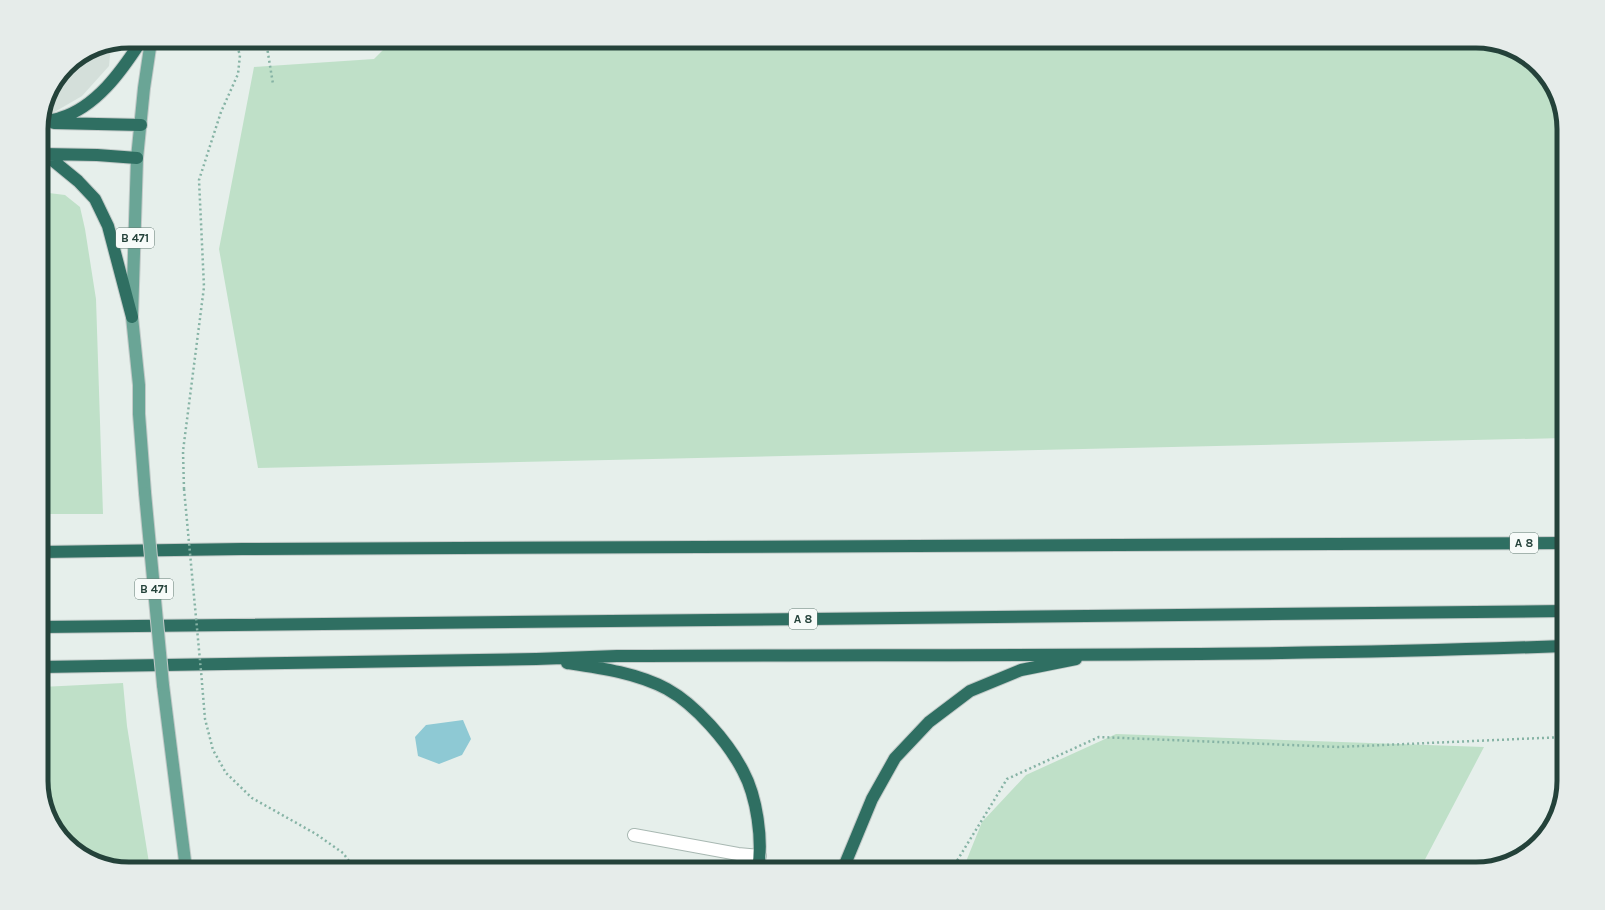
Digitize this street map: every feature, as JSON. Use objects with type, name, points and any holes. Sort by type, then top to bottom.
[{"type":"highway","points":[[49,121],[60,119],[86,106],[114,78],[136,48]]},
{"type":"highway","points":[[48,122],[141,124]]},
{"type":"highway","points":[[48,154],[97,155],[137,158]]},
{"type":"highway","points":[[48,158],[78,181],[95,199],[108,226],[132,317]]},
{"type":"highway","name":"A 8","points":[[48,552],[242,549],[1557,543]]},
{"type":"highway","name":"A 8","points":[[48,627],[1557,611]]},
{"type":"highway","points":[[48,668],[536,659],[617,656],[1105,654],[1456,650],[1557,646]]},
{"type":"highway","points":[[846,862],[872,799],[895,758],[929,722],[970,691],[1021,670],[1105,654]]},
{"type":"highway","points":[[536,659],[573,664],[636,676],[668,689],[697,711],[723,740],[743,772],[757,811],[759,862]]},
{"type":"main road","name":"B 471","points":[[150,48],[144,88],[137,158],[132,317],[139,385],[139,414],[145,492],[163,685],[185,862]]},
{"type":"lane","points":[[634,835],[738,854],[760,856]]},
{"type":"path","points":[[238,48],[240,55],[238,74],[220,112],[198,180],[204,287],[183,451],[184,489],[206,719],[213,750],[226,774],[252,798],[316,834],[343,853],[350,862]]},
{"type":"path","points":[[267,48],[273,84]]},
{"type":"path","points":[[956,862],[1008,779],[1099,737],[1338,747],[1557,737]]},
{"type":"shaded area","points":[[110,51],[109,66],[82,96],[51,114],[54,98],[68,76],[89,59],[98,54]]},
{"type":"green space","points":[[385,48],[1476,48],[1507,54],[1525,65],[1540,80],[1549,93],[1553,103],[1557,124],[1557,438],[258,468],[219,249],[254,67],[374,59]]},
{"type":"green space","points":[[48,193],[65,195],[80,207],[85,229],[96,299],[103,514],[48,514]]},
{"type":"green space","points":[[123,683],[127,726],[149,862],[119,861],[98,856],[80,845],[72,838],[59,821],[52,807],[48,786],[48,687]]},
{"type":"green space","points":[[1116,734],[1484,747],[1424,862],[966,862],[982,822],[1026,775]]},
{"type":"water","points":[[463,720],[471,739],[462,755],[439,764],[418,756],[415,737],[426,725]]}]
